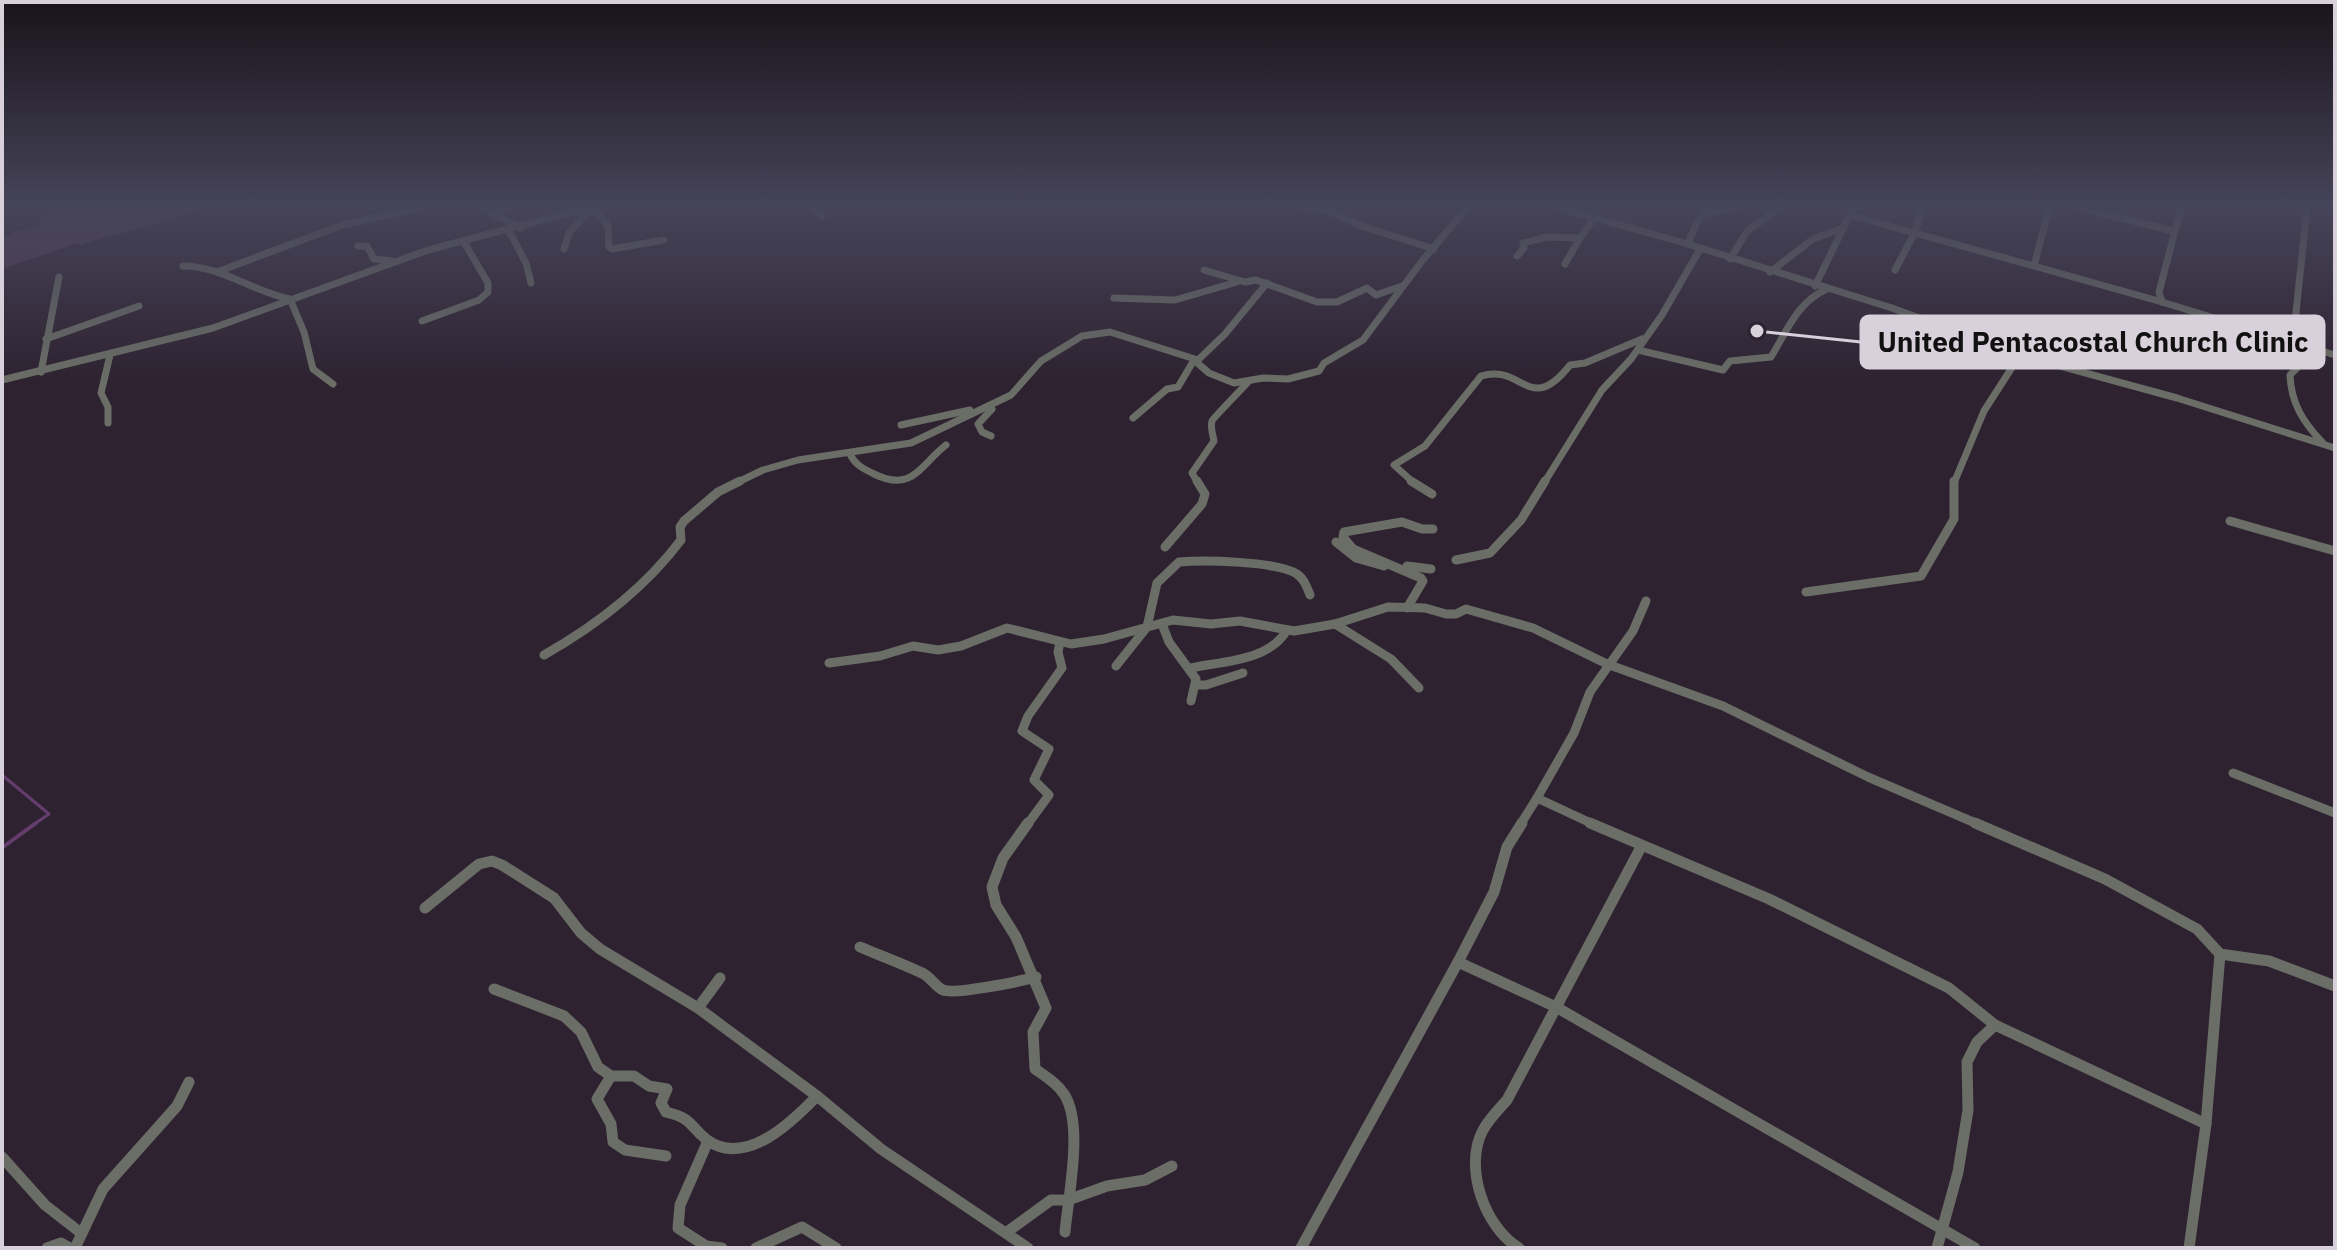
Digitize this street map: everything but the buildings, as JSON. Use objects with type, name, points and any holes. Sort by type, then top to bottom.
[{"type":"street","points":[[191,266],[206,267],[258,293],[290,299]]},
{"type":"street","points":[[217,272],[232,266]]},
{"type":"street","points":[[2,380],[213,328],[383,266]]},
{"type":"street","points":[[422,321],[479,300],[488,292],[488,283],[478,266]]},
{"type":"street","points":[[529,266],[531,283]]},
{"type":"street","points":[[544,655],[564,644],[654,573],[681,540],[680,527],[684,521],[718,492],[763,470],[798,460],[911,443],[1011,395],[1041,361],[1082,336],[1110,332],[1194,360],[1220,378],[1234,383],[1263,378],[1288,379],[1319,371],[1324,363],[1363,340],[1419,266]]},
{"type":"street","points":[[1456,560],[1496,550],[1521,520],[1602,390],[1638,350],[1642,339],[1662,315],[1690,266]]},
{"type":"street","points":[[1753,266],[1918,317],[2020,355],[2177,398],[2335,448]]},
{"type":"street","points":[[1770,272],[1777,266]]},
{"type":"street","points":[[1815,286],[1824,266]]},
{"type":"street","points":[[1895,270],[1897,266]]},
{"type":"street","points":[[2035,266],[2335,355]]},
{"type":"street","points":[[2162,302],[2159,292],[2165,266]]},
{"type":"street","points":[[2301,266],[2293,341],[2304,361],[2290,375],[2293,404],[2301,421],[2324,445]]},
{"type":"street","points":[[1204,270],[1245,282]]},
{"type":"street","points":[[41,372],[59,277]]},
{"type":"street","points":[[1114,298],[1158,302],[1183,299],[1199,296],[1225,282],[1256,280],[1325,303],[1342,301],[1361,289],[1367,288],[1380,295],[1402,286]]},
{"type":"street","points":[[1133,418],[1167,389],[1178,387],[1194,360],[1225,334],[1267,283]]},
{"type":"street","points":[[1638,350],[1723,370],[1730,361],[1771,357],[1809,299],[1827,289]]},
{"type":"street","points":[[290,299],[304,332],[313,369],[333,384]]},
{"type":"street","points":[[46,339],[139,306]]},
{"type":"street","points":[[1432,494],[1404,477],[1394,465],[1411,451],[1424,447],[1454,405],[1480,378],[1487,374],[1497,375],[1534,389],[1547,388],[1554,386],[1570,365],[1585,363],[1642,339]]},
{"type":"street","points":[[108,423],[108,407],[101,393],[110,355]]},
{"type":"street","points":[[1806,592],[1921,576],[1926,572],[1954,519],[1954,477],[1970,448],[1984,411],[2020,355]]},
{"type":"street","points":[[1165,547],[1202,504],[1205,494],[1192,473],[1214,441],[1211,424],[1214,416],[1224,410],[1248,382]]},
{"type":"street","points":[[991,436],[982,432],[978,424],[999,402]]},
{"type":"street","points":[[901,425],[919,426],[946,414],[977,410]]},
{"type":"street","points":[[850,454],[854,463],[894,483],[906,481],[918,473],[946,445]]},
{"type":"street","points":[[2230,521],[2335,551]]},
{"type":"street","points":[[1431,569],[1388,566],[1377,557],[1353,549],[1343,537],[1344,532],[1402,522],[1422,529],[1433,529]]},
{"type":"street","points":[[1336,542],[1356,558],[1405,569],[1423,581],[1407,608]]},
{"type":"street","points":[[1116,666],[1147,627],[1157,583],[1179,562],[1235,563],[1295,573],[1306,582],[1310,595]]},
{"type":"street","points":[[1301,1248],[1494,892],[1507,847],[1574,733],[1590,692],[1633,631],[1646,601]]},
{"type":"street","points":[[829,663],[880,656],[913,646],[938,650],[961,646],[1007,628],[1060,642],[1086,642],[1173,620],[1211,624],[1240,621],[1287,630],[1335,624],[1388,607],[1456,614],[1466,609],[1533,628],[1607,664],[1723,706],[1868,777],[2105,879],[2197,929],[2220,954],[2269,961],[2335,986]]},
{"type":"street","points":[[1162,624],[1169,642],[1191,668],[1196,679],[1191,701]]},
{"type":"street","points":[[1335,624],[1394,659],[1419,688]]},
{"type":"street","points":[[1191,668],[1267,652],[1279,644],[1287,630]]},
{"type":"street","points":[[1060,642],[1058,652],[1062,668],[1028,716],[1022,731],[1049,749],[1034,780],[1049,795],[1006,854],[992,880],[996,905],[1036,977],[1046,1008],[1033,1032],[1035,1069],[1061,1089],[1067,1099],[1071,1154],[1065,1232]]},
{"type":"street","points":[[1195,685],[1206,685],[1243,673]]},
{"type":"street","points":[[2233,773],[2335,813]]},
{"type":"street","points":[[1537,798],[1641,847],[1769,899],[1949,988],[1995,1025],[2206,1124]]},
{"type":"street","points":[[1519,1248],[1504,1239],[1483,1201],[1475,1169],[1482,1131],[1507,1100],[1641,847]]},
{"type":"street","points":[[425,908],[479,864],[492,861],[554,898],[581,933],[600,949],[698,1008],[817,1096],[881,1149],[1028,1248]]},
{"type":"street","points":[[860,947],[928,976],[943,990],[965,992],[986,985],[1011,984],[1036,977]]},
{"type":"street","points":[[2189,1248],[2206,1124],[2220,954]]},
{"type":"street","points":[[1458,962],[1556,1007],[1975,1248]]},
{"type":"street","points":[[698,1008],[720,978]]},
{"type":"street","points":[[494,989],[564,1016],[581,1032],[598,1067],[611,1076],[634,1076],[649,1086],[667,1089],[661,1103],[666,1112],[689,1119],[708,1141],[725,1146],[748,1146],[789,1125],[817,1096]]},
{"type":"street","points":[[1937,1248],[1958,1172],[1965,1127],[1967,1062],[1977,1042],[1995,1025]]},
{"type":"street","points":[[611,1076],[597,1099],[611,1124],[613,1142],[625,1150],[666,1156]]},
{"type":"street","points":[[47,1248],[61,1243],[73,1248],[103,1189],[177,1106],[189,1082]]},
{"type":"street","points":[[708,1141],[680,1205],[678,1228],[706,1246],[722,1248]]},
{"type":"street","points":[[2,1157],[45,1205],[81,1233]]},
{"type":"street","points":[[1007,1232],[1051,1200],[1068,1200],[1107,1186],[1145,1180],[1172,1166]]},
{"type":"street","points":[[756,1248],[802,1227],[836,1248]]},
{"type":"waterway","points":[[2,775],[49,814],[33,825]]},
{"type":"waterway","points":[[3,847],[36,823]]},
{"type":"place","name":"United Pentacostal Church Clinic","points":[[1757,331]]}]
